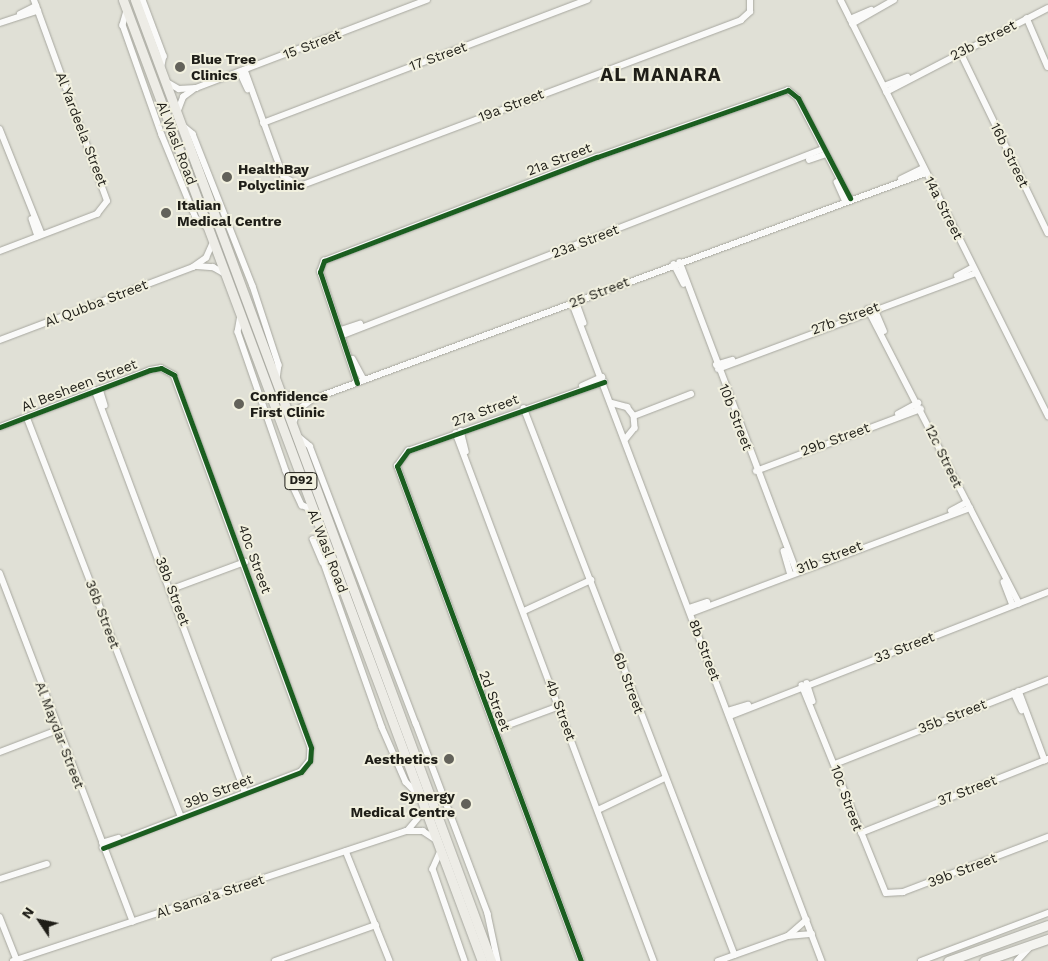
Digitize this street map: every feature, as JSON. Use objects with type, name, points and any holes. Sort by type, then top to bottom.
[{"type":"main road","name":"Al Wasl Road","points":[[123,0],[482,961]]},
{"type":"main road","name":"Al Wasl Road","points":[[135,0],[277,379],[491,961]]},
{"type":"main road","points":[[948,961],[1048,925]]},
{"type":"main road","points":[[984,961],[1048,939]]},
{"type":"main road","points":[[1035,944],[1048,947]]},
{"type":"street","points":[[143,0],[164,56],[161,70]]},
{"type":"street","name":"15 Street","points":[[165,81],[179,89],[196,88],[427,0]]},
{"type":"street","name":"17 Street","points":[[263,121],[586,0]]},
{"type":"street","name":"19a Street","points":[[263,121],[284,177],[300,186],[741,20],[750,12],[750,0]]},
{"type":"street","name":"14a Street","points":[[841,0],[1048,416]]},
{"type":"street","points":[[851,21],[894,0]]},
{"type":"street","points":[[0,23],[36,6]]},
{"type":"street","name":"Al Yardeela Street","points":[[0,251],[97,214],[106,205],[107,193],[36,6]]},
{"type":"street","name":"23b Street","points":[[885,89],[1048,8]]},
{"type":"street","points":[[1024,19],[1048,67]]},
{"type":"street","name":"16b Street","points":[[958,52],[1048,232]]},
{"type":"street","points":[[243,71],[263,121]]},
{"type":"street","name":"15 Street","points":[[177,113],[183,98],[196,88]]},
{"type":"street","name":"21a Street","points":[[342,333],[320,272],[327,259],[778,91],[788,90],[798,98],[824,152]]},
{"type":"street","points":[[0,129],[40,235]]},
{"type":"street","points":[[824,152],[848,199]]},
{"type":"street","name":"23a Street","points":[[342,333],[824,152]]},
{"type":"street","name":"25 Street","points":[[293,423],[299,409],[313,399],[925,171]]},
{"type":"street","name":"Al Qubba Street","points":[[0,340],[193,267],[206,258],[213,242]]},
{"type":"street","name":"10b Street","points":[[677,263],[793,571]]},
{"type":"street","name":"Al Qubba Street","points":[[193,267],[210,266],[226,274]]},
{"type":"street","name":"27b Street","points":[[717,367],[975,270]]},
{"type":"street","name":"8b Street","points":[[574,302],[822,961]]},
{"type":"street","name":"12c Street","points":[[871,308],[1016,604]]},
{"type":"street","points":[[342,333],[357,383]]},
{"type":"street","points":[[349,353],[364,380]]},
{"type":"street","name":"Al Besheen Street","points":[[0,427],[150,370],[166,369]]},
{"type":"street","name":"40c Street","points":[[166,369],[177,379],[246,564],[309,744],[310,761]]},
{"type":"street","name":"27a Street","points":[[408,451],[603,380]]},
{"type":"street","name":"38b Street","points":[[98,390],[248,791]]},
{"type":"street","name":"25 Street","points":[[282,394],[297,400],[313,399]]},
{"type":"street","points":[[634,416],[691,394]]},
{"type":"street","points":[[612,403],[627,407],[634,416],[635,428],[626,439]]},
{"type":"street","name":"29b Street","points":[[755,469],[890,419],[919,406]]},
{"type":"street","name":"6b Street","points":[[526,407],[732,956]]},
{"type":"street","name":"36b Street","points":[[30,416],[179,817]]},
{"type":"street","name":"4b Street","points":[[458,432],[655,960]]},
{"type":"street","points":[[298,436],[310,446],[414,717],[488,914],[498,961]]},
{"type":"street","name":"2d Street","points":[[408,451],[399,459],[398,473],[581,961]]},
{"type":"street","name":"31b Street","points":[[690,610],[968,505]]},
{"type":"street","points":[[313,539],[324,563],[383,731],[408,785],[421,796]]},
{"type":"street","points":[[324,563],[329,552]]},
{"type":"street","points":[[173,592],[246,564]]},
{"type":"street","name":"Al Maydar Street","points":[[0,573],[130,922]]},
{"type":"street","points":[[523,609],[592,583]]},
{"type":"street","name":"33 Street","points":[[729,713],[1048,592]]},
{"type":"street","name":"35b Street","points":[[834,762],[1048,680]]},
{"type":"street","name":"10c Street","points":[[805,684],[879,883]]},
{"type":"street","points":[[1016,692],[1044,760]]},
{"type":"street","points":[[496,733],[560,708]]},
{"type":"street","points":[[0,752],[59,732]]},
{"type":"street","name":"37 Street","points":[[860,831],[1044,760]]},
{"type":"street","name":"39b Street","points":[[103,846],[301,772],[310,761]]},
{"type":"street","points":[[597,807],[666,781]]},
{"type":"street","points":[[406,832],[425,810]]},
{"type":"street","name":"Al Sama'a Street","points":[[14,961],[406,832],[423,831],[436,840]]},
{"type":"street","name":"39b Street","points":[[879,883],[886,893],[897,894],[1048,837]]},
{"type":"street","points":[[349,850],[390,961]]},
{"type":"street","points":[[441,851],[432,867],[465,961]]},
{"type":"street","points":[[0,879],[47,864]]},
{"type":"street","points":[[921,961],[1048,913]]},
{"type":"street","points":[[0,917],[14,961]]},
{"type":"street","points":[[788,936],[806,920]]},
{"type":"street","points":[[275,961],[377,927]]},
{"type":"street","points":[[718,961],[788,936],[812,934]]},
{"type":"street","points":[[1017,961],[1035,944]]},
{"type":"cycle path","points":[[357,383],[320,272],[324,261],[597,157],[788,90],[798,98],[850,198]]},
{"type":"cycle path","points":[[0,427],[150,370],[161,368],[174,375],[311,748],[310,761],[301,772],[103,848]]},
{"type":"cycle path","points":[[581,961],[397,466],[408,451],[604,382]]},
{"type":"place","name":"Blue Tree Clinics","points":[[180,67]]},
{"type":"place","name":"HealthBay Polyclinic","points":[[227,177]]},
{"type":"place","name":"Italian Medical Centre","points":[[166,213]]},
{"type":"place","name":"Confidence First Clinic","points":[[239,404]]},
{"type":"place","name":"Aesthetics","points":[[449,759]]},
{"type":"place","name":"Synergy Medical Centre","points":[[466,804]]},
{"type":"district","name":"AL MANARA","points":[[661,75]]}]
